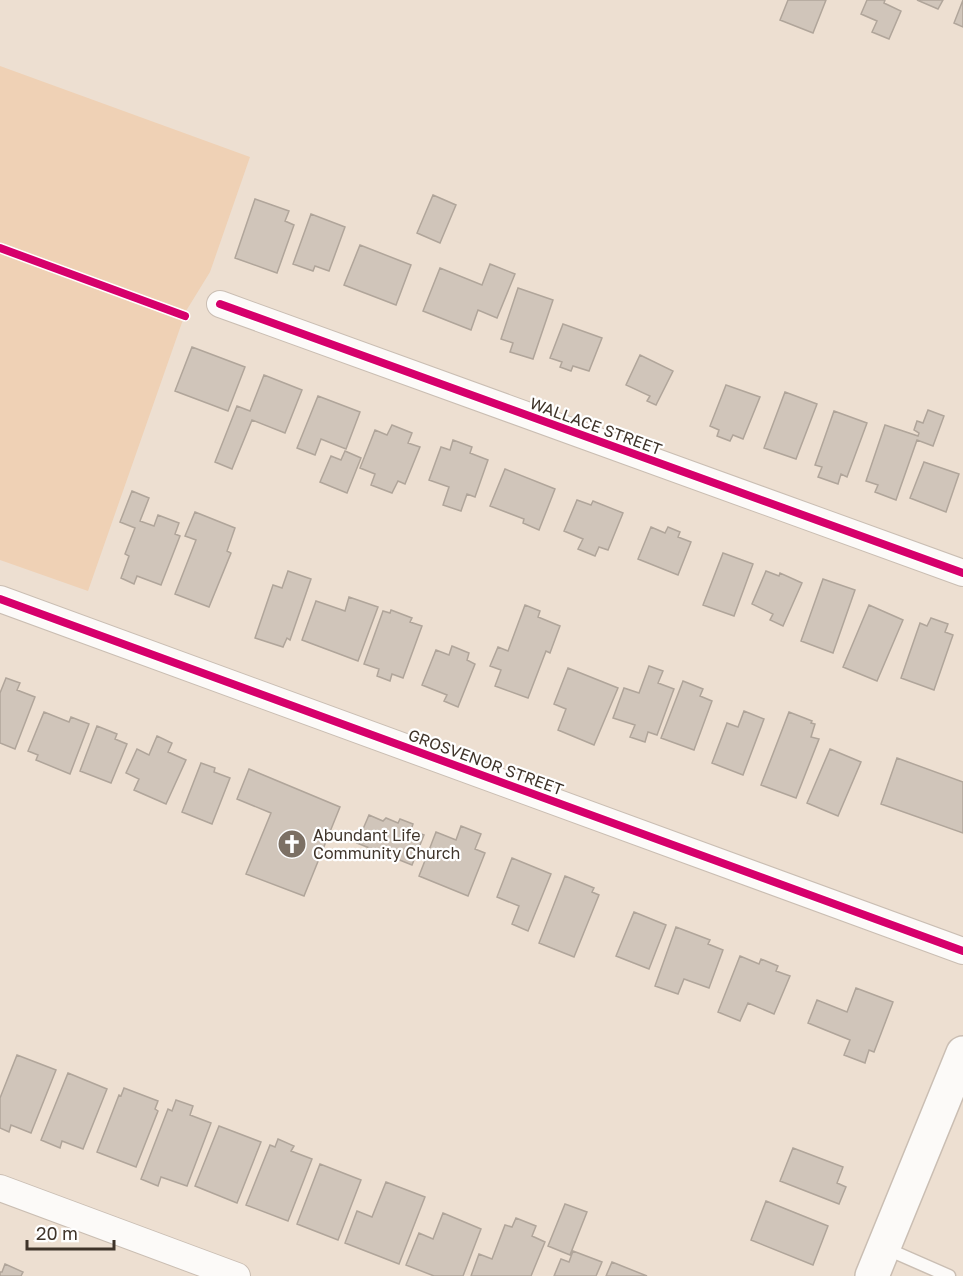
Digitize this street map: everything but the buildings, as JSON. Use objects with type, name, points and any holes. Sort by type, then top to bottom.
[{"type":"main road","points":[[878,1262],[963,1053]]},
{"type":"street","name":"WALLACE STREET","points":[[220,304],[963,573]]},
{"type":"street","name":"GROSVENOR STREET","points":[[0,599],[963,951]]},
{"type":"street","points":[[0,1188],[237,1276]]},
{"type":"lane","points":[[878,1262],[949,1276]]},
{"type":"shaded area","points":[[0,66],[250,157],[210,272],[186,311],[88,591],[0,560]]},
{"type":"cycle path","points":[[0,248],[185,316]]},
{"type":"cycle path","points":[[220,304],[963,573]]},
{"type":"cycle path","points":[[0,599],[963,951]]},
{"type":"place","name":"Abundant Life Community Church","points":[[292,844]]}]
